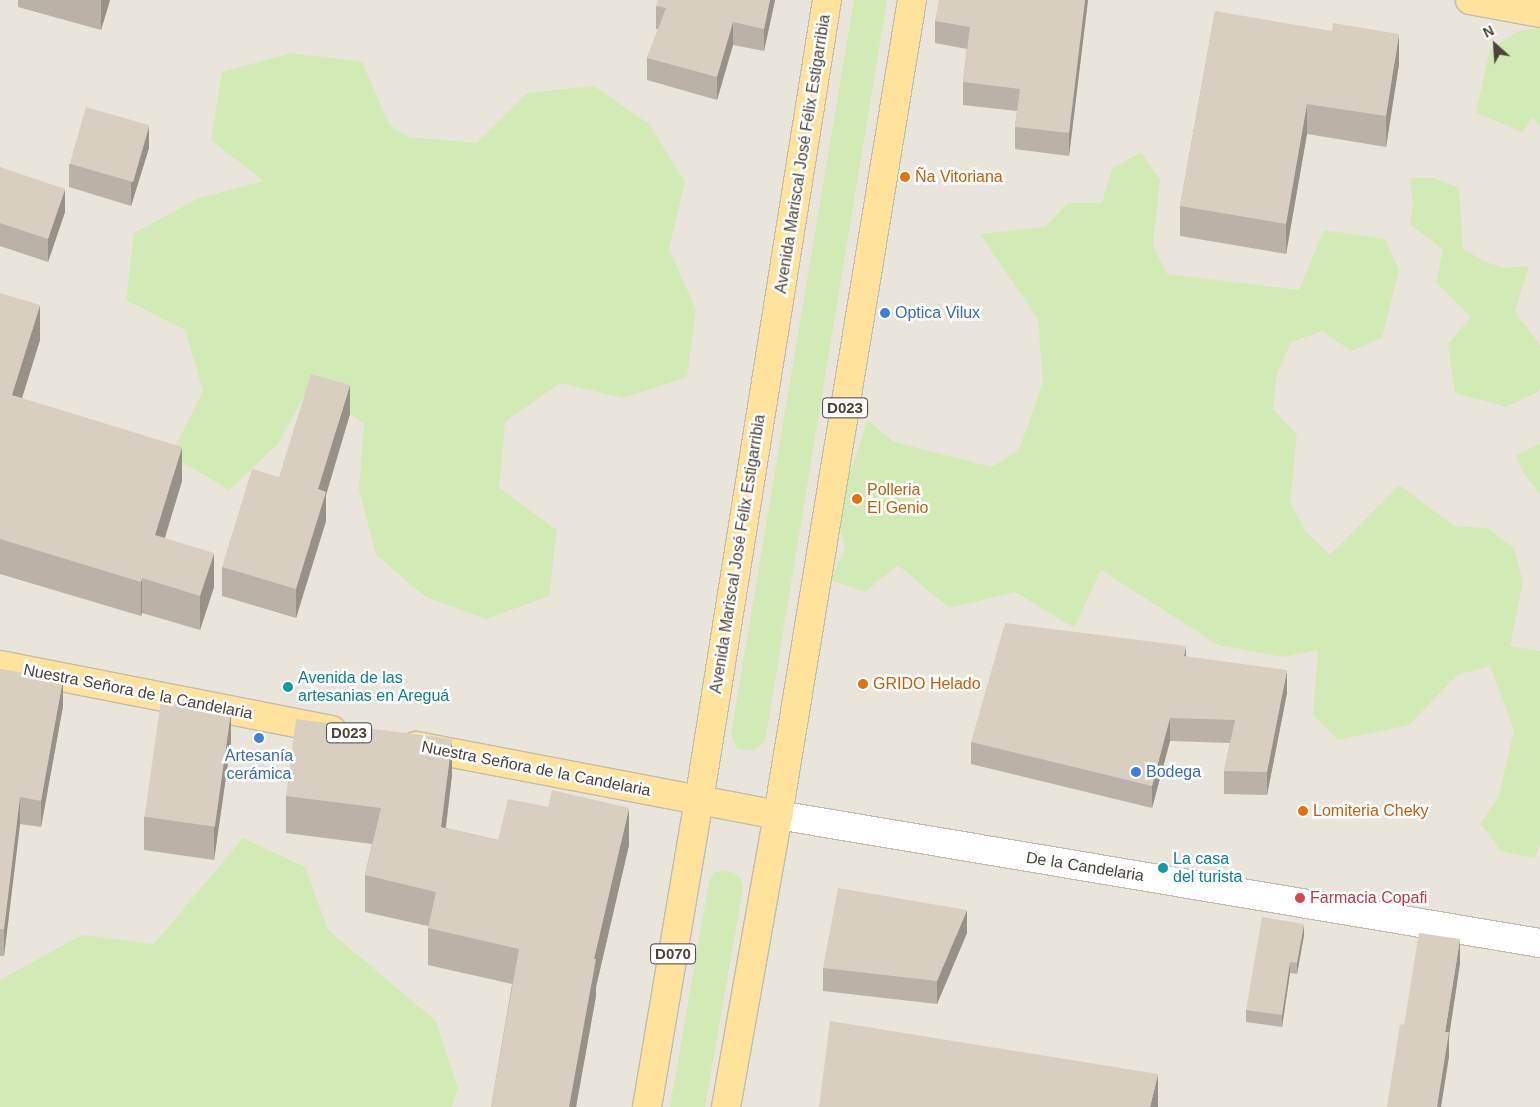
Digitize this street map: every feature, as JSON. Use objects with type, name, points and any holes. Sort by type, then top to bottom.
[{"type":"main road","name":"Avenida Mariscal José Félix Estigarribia","points":[[646,1107],[699,801],[827,0]]},
{"type":"main road","name":"D023","points":[[778,816],[912,0]]},
{"type":"main road","points":[[1470,0],[1540,13]]},
{"type":"main road","name":"Nuestra Señora de la Candelaria","points":[[0,665],[359,735]]},
{"type":"main road","name":"Nuestra Señora de la Candelaria","points":[[388,741],[778,816]]},
{"type":"main road","points":[[726,1107],[778,816]]},
{"type":"street","name":"De la Candelaria","points":[[778,816],[1540,943]]},
{"type":"shaded area","points":[[0,0],[1540,0],[1540,1107],[0,1107]]},
{"type":"green space","points":[[854,0],[887,0],[765,742],[753,751],[737,749],[731,734]]},
{"type":"green space","points":[[1540,28],[1540,126],[1533,117],[1522,132],[1476,113],[1490,49],[1519,31]]},
{"type":"green space","points":[[291,53],[362,62],[389,124],[407,137],[477,143],[527,93],[594,86],[650,125],[685,182],[669,249],[696,310],[687,377],[623,398],[560,383],[505,422],[499,488],[557,530],[549,596],[486,619],[426,597],[376,555],[359,489],[364,424],[311,383],[278,444],[229,490],[171,455],[203,391],[185,330],[126,300],[134,233],[199,198],[264,181],[211,140],[222,72]]},
{"type":"green space","points":[[1141,152],[1160,180],[1153,246],[1167,274],[1299,290],[1324,230],[1385,239],[1399,270],[1382,338],[1351,351],[1323,331],[1291,342],[1277,374],[1273,409],[1297,435],[1290,503],[1306,532],[1330,555],[1399,485],[1454,526],[1488,528],[1514,548],[1523,582],[1510,646],[1540,651],[1540,844],[1535,858],[1501,851],[1480,824],[1499,796],[1514,730],[1490,666],[1457,675],[1409,725],[1338,740],[1313,715],[1318,650],[1283,657],[1218,645],[1101,570],[1074,628],[1015,592],[949,608],[898,565],[865,592],[831,580],[845,548],[836,514],[868,420],[894,442],[992,467],[1019,450],[1043,383],[1038,319],[980,234],[1045,227],[1068,203],[1102,203],[1112,169]]},
{"type":"green space","points":[[1410,178],[1434,178],[1459,188],[1463,249],[1486,262],[1504,268],[1529,266],[1515,311],[1540,346],[1540,388],[1538,392],[1506,407],[1455,393],[1448,344],[1471,317],[1436,282],[1443,250],[1410,224],[1413,205]]},
{"type":"green space","points":[[1540,443],[1540,494],[1523,472],[1516,456]]},
{"type":"green space","points":[[243,838],[305,867],[328,930],[436,1021],[458,1088],[452,1107],[0,1107],[0,980],[82,935],[154,944]]},
{"type":"green space","points":[[722,870],[735,873],[741,879],[743,888],[705,1107],[670,1107],[709,881],[714,873]]},
{"type":"building","points":[[658,0],[770,0],[764,29],[733,22],[717,77],[647,58],[666,8],[656,6]]},
{"type":"building","points":[[939,0],[1085,0],[1069,133],[1015,127],[1020,89],[963,82],[970,27],[935,21]]},
{"type":"building","points":[[1215,11],[1332,31],[1333,23],[1399,34],[1386,116],[1307,104],[1286,224],[1180,206]]},
{"type":"building","points":[[86,107],[149,125],[133,182],[70,164]]},
{"type":"building","points":[[0,167],[65,189],[48,239],[0,223]]},
{"type":"building","points":[[0,293],[40,305],[12,395],[182,447],[155,535],[214,553],[200,596],[142,578],[141,582],[0,539]]},
{"type":"building","points":[[311,374],[350,385],[318,489],[326,492],[296,589],[222,567],[252,469],[279,477]]},
{"type":"building","points":[[1005,623],[1186,646],[1184,656],[1287,670],[1267,772],[1224,771],[1235,720],[1170,718],[1152,786],[971,742]]},
{"type":"building","points":[[0,669],[63,679],[41,801],[20,797],[4,929],[0,929]]},
{"type":"building","points":[[161,700],[231,710],[215,827],[145,817]]},
{"type":"building","points":[[296,719],[452,739],[441,827],[498,840],[508,799],[548,807],[552,790],[629,808],[594,959],[596,959],[569,1107],[491,1107],[519,949],[428,928],[436,892],[365,875],[381,808],[286,796]]},
{"type":"building","points":[[838,888],[967,910],[937,981],[823,968]]},
{"type":"building","points":[[1262,917],[1304,924],[1297,963],[1290,962],[1282,1015],[1246,1010]]},
{"type":"building","points":[[1419,933],[1460,939],[1445,1032],[1449,1032],[1437,1107],[1387,1107],[1400,1024],[1404,1025]]},
{"type":"building","points":[[830,1021],[1158,1074],[1150,1107],[819,1107]]},
{"type":"place","name":"Ña Vitoriana","points":[[905,177]]},
{"type":"place","name":"Optica Vilux","points":[[885,313]]},
{"type":"place","name":"Polleria El Genio","points":[[857,499]]},
{"type":"place","name":"GRIDO Helado","points":[[863,684]]},
{"type":"place","name":"Avenida de las artesanias en Areguá","points":[[288,687]]},
{"type":"place","name":"Artesanía cerámica","points":[[259,738]]},
{"type":"place","name":"Bodega","points":[[1136,772]]},
{"type":"place","name":"Lomiteria Cheky","points":[[1303,811]]},
{"type":"place","name":"La casa del turista","points":[[1163,868]]},
{"type":"place","name":"Farmacia Copafi","points":[[1300,898]]}]
